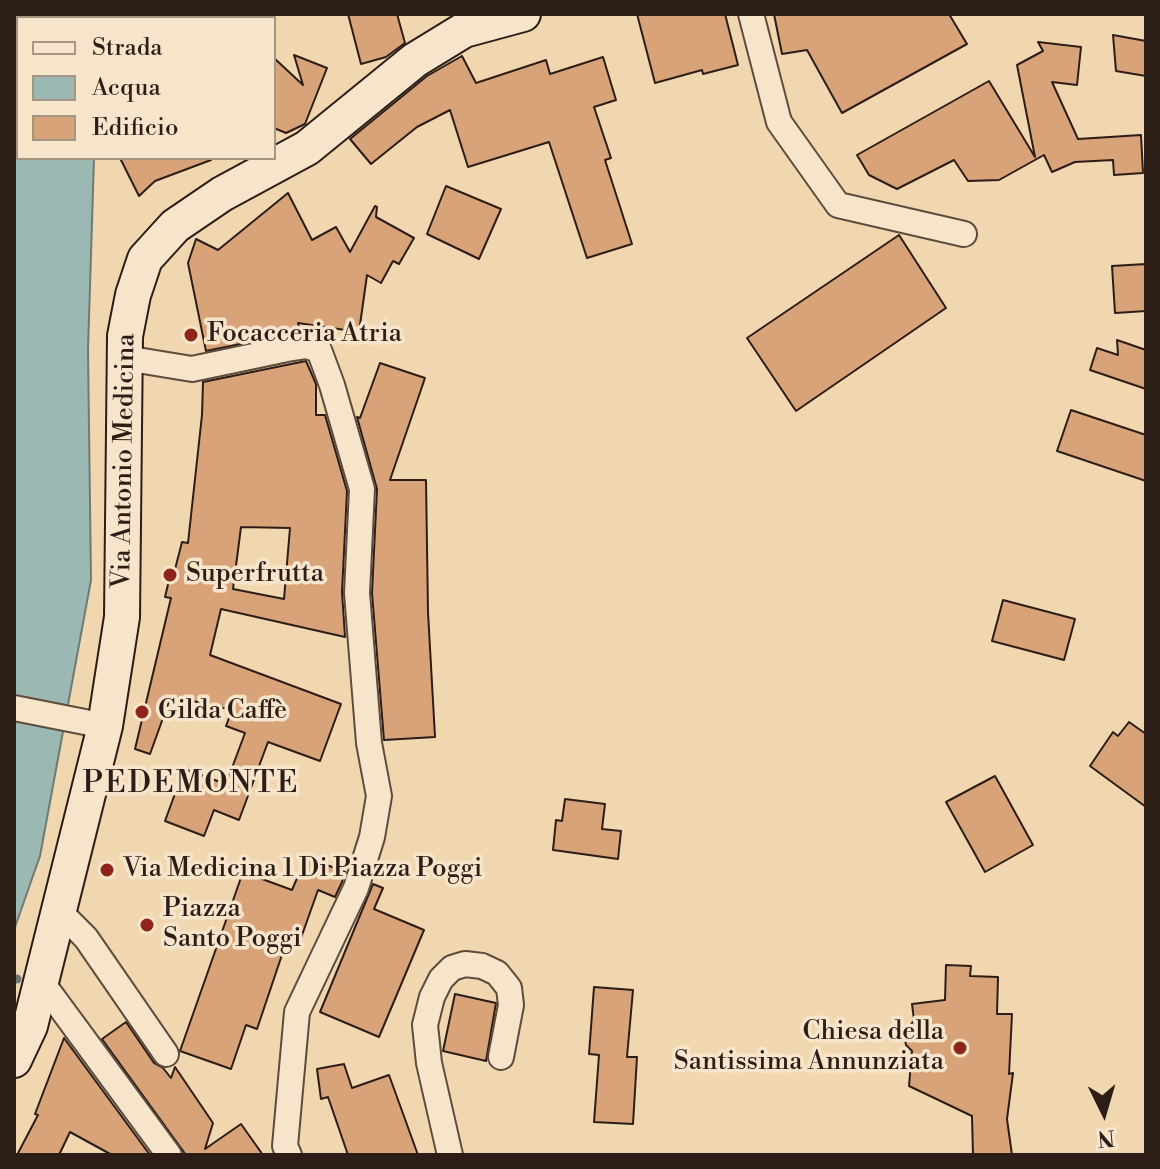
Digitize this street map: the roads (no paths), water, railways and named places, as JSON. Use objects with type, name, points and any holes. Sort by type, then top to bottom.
[{"type":"main road","name":"Via Antonio Medicina","points":[[14,1060],[30,1026],[41,981],[122,617],[125,336],[133,295],[145,259],[175,226],[222,194],[307,148],[415,60],[464,30],[523,14]]},
{"type":"street","points":[[751,14],[779,122],[838,205],[964,234]]},
{"type":"street","points":[[125,358],[192,369],[307,346],[319,350],[362,489],[357,593],[369,743],[379,796],[372,837],[356,888],[297,1012],[285,1146],[289,1155]]},
{"type":"street","points":[[14,708],[97,725]]},
{"type":"street","points":[[58,910],[86,938],[166,1054]]},
{"type":"street","points":[[450,1155],[432,1076],[425,1025],[432,997],[441,979],[452,968],[465,964],[482,966],[497,973],[509,988],[511,1005],[501,1057]]},
{"type":"street","points":[[41,981],[169,1155]]},
{"type":"water","points":[[14,14],[174,14],[16,16],[16,160],[94,160],[88,350],[91,580],[40,856],[14,930]]},
{"type":"place","name":"Focacceria Atria","points":[[191,335]]},
{"type":"place","name":"Superfrutta","points":[[170,575]]},
{"type":"place","name":"Gilda Caffè","points":[[142,712]]},
{"type":"place","name":"Via Medicina 1 Di Piazza Poggi","points":[[107,870]]},
{"type":"place","name":"Piazza Santo Poggi","points":[[147,925]]},
{"type":"place","name":"Chiesa della Santissima Annunziata","points":[[960,1048]]},
{"type":"district","name":"PEDEMONTE","points":[[191,785]]}]
